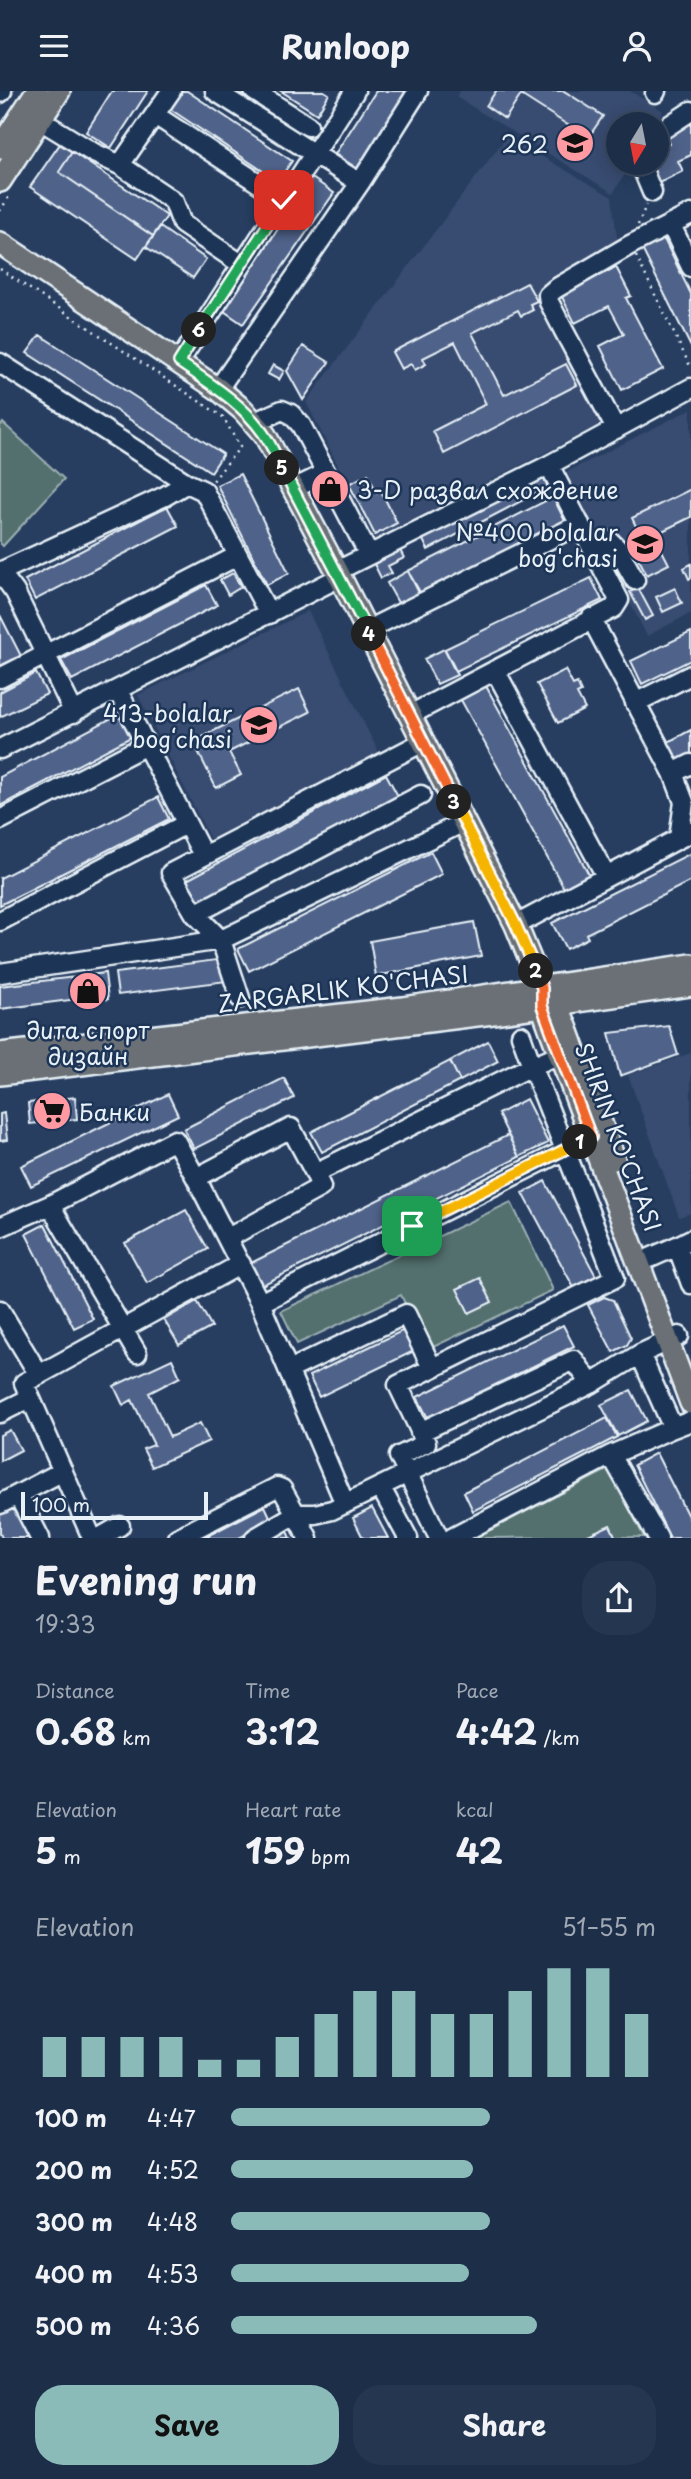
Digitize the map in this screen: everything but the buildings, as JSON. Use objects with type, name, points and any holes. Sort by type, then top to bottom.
[{"type":"main road","points":[[0,148],[37,91]]},
{"type":"main road","points":[[0,181],[59,91]]},
{"type":"main road","points":[[0,243],[218,389],[255,422],[265,435],[516,925],[547,999]]},
{"type":"main road","name":"ZARGARLIK KO'CHASI","points":[[0,1074],[547,999],[691,965]]},
{"type":"main road","name":"ZARGARLIK KO'CHASI","points":[[0,1054],[403,1008],[547,999],[691,985]]},
{"type":"main road","name":"SHIRIN KO'CHASI","points":[[547,999],[560,1054],[598,1134],[650,1258],[691,1403]]},
{"type":"main road","name":"SHIRIN KO'CHASI","points":[[547,999],[673,1339],[691,1368]]},
{"type":"street","points":[[120,165],[171,91]]},
{"type":"street","points":[[215,91],[360,183]]},
{"type":"street","points":[[254,91],[308,126]]},
{"type":"street","points":[[179,362],[355,91]]},
{"type":"street","points":[[218,389],[360,183],[418,91]]},
{"type":"street","points":[[669,125],[691,111]]},
{"type":"street","points":[[155,115],[284,200]]},
{"type":"street","points":[[40,120],[94,153],[120,165],[174,202],[183,225],[241,264]]},
{"type":"street","points":[[645,175],[652,192]]},
{"type":"street","points":[[616,429],[549,302],[548,295],[630,245],[690,217]]},
{"type":"street","points":[[671,225],[691,267]]},
{"type":"street","points":[[0,363],[187,483],[204,491],[269,614]]},
{"type":"street","points":[[0,749],[269,614],[369,555],[549,465],[691,388]]},
{"type":"street","points":[[255,422],[282,410],[301,425],[369,555]]},
{"type":"street","points":[[410,715],[614,608],[619,600],[549,465]]},
{"type":"street","points":[[293,489],[326,473]]},
{"type":"street","points":[[74,713],[15,592],[0,572],[165,496],[187,483]]},
{"type":"street","points":[[367,631],[580,524]]},
{"type":"street","points":[[592,546],[610,541],[617,548],[635,580]]},
{"type":"street","points":[[0,677],[237,556]]},
{"type":"street","points":[[516,925],[685,835],[684,802],[673,773],[591,618]]},
{"type":"street","points":[[495,670],[606,876]]},
{"type":"street","points":[[635,703],[691,675]]},
{"type":"street","points":[[118,691],[203,855]]},
{"type":"street","points":[[240,998],[221,940],[195,914],[171,873],[423,742]]},
{"type":"street","points":[[0,820],[146,745]]},
{"type":"street","points":[[673,773],[691,764]]},
{"type":"street","points":[[195,914],[421,795]]},
{"type":"street","points":[[0,973],[221,940],[464,822]]},
{"type":"street","points":[[0,921],[186,824]]},
{"type":"street","points":[[439,1538],[399,1457],[426,1443],[398,1385],[615,1278],[522,1035]]},
{"type":"street","points":[[315,1173],[560,1054]]},
{"type":"street","points":[[196,1178],[291,1128],[321,1187],[228,1238]]},
{"type":"street","points":[[260,1303],[598,1134]]},
{"type":"street","points":[[0,1227],[50,1205],[175,1140],[260,1303],[345,1504]]},
{"type":"street","points":[[50,1205],[137,1353]]},
{"type":"street","points":[[650,1258],[684,1243],[691,1284]]},
{"type":"street","points":[[92,1538],[24,1383],[241,1264]]},
{"type":"street","points":[[0,1310],[39,1375]]},
{"type":"street","points":[[289,1370],[406,1314],[432,1368]]},
{"type":"street","points":[[256,1538],[296,1514],[315,1514],[345,1504],[407,1475],[591,1384],[673,1339]]},
{"type":"street","points":[[640,1355],[673,1428]]},
{"type":"street","points":[[420,1432],[574,1360],[591,1384]]},
{"type":"street","points":[[0,1413],[30,1398]]},
{"type":"street","points":[[452,1538],[611,1455],[691,1421]]},
{"type":"street","points":[[611,1455],[657,1538]]},
{"type":"street","points":[[0,1504],[63,1471]]},
{"type":"street","points":[[177,1538],[277,1487],[282,1489],[308,1538]]},
{"type":"street","points":[[381,1487],[408,1538]]},
{"type":"street","points":[[18,1495],[40,1538]]},
{"type":"street","points":[[99,1538],[120,1526]]},
{"type":"path","points":[[652,192],[630,245],[691,368]]},
{"type":"path","points":[[0,269],[223,417],[240,447],[204,491]]},
{"type":"shaded area","name":"262","points":[[460,91],[630,91],[663,111],[606,112],[606,175],[624,175],[613,193],[456,97]]},
{"type":"shaded area","points":[[507,136],[612,197],[618,246],[547,282],[621,414],[375,539],[306,402]]},
{"type":"shaded area","name":"№400 bolalar bog'chasi","points":[[691,409],[691,613],[647,636],[563,474]]},
{"type":"shaded area","name":"413-bolalar bogʻchasi","points":[[308,611],[380,755],[210,839],[138,695]]},
{"type":"shaded area","points":[[691,1053],[691,1213],[679,1217],[628,1075]]},
{"type":"green space","points":[[3,423],[64,479],[3,546],[0,543],[0,426]]},
{"type":"green space","points":[[511,1202],[553,1290],[427,1350],[401,1295],[297,1344],[281,1311]]},
{"type":"green space","points":[[609,1469],[644,1537],[474,1538]]},
{"type":"place","name":"262","points":[[575,143]]},
{"type":"place","name":"3-D развал схождение","points":[[330,489]]},
{"type":"place","name":"№400 bolalar bog'chasi","points":[[645,544]]},
{"type":"place","name":"413-bolalar bogʻchasi","points":[[259,725]]},
{"type":"place","name":"дита спорт дизайн","points":[[88,991]]},
{"type":"place","name":"Банки","points":[[52,1111]]},
{"type":"route","points":[[284,200],[179,362],[231,399],[265,435],[516,925],[542,988],[542,1006],[591,1137],[412,1226]]}]
